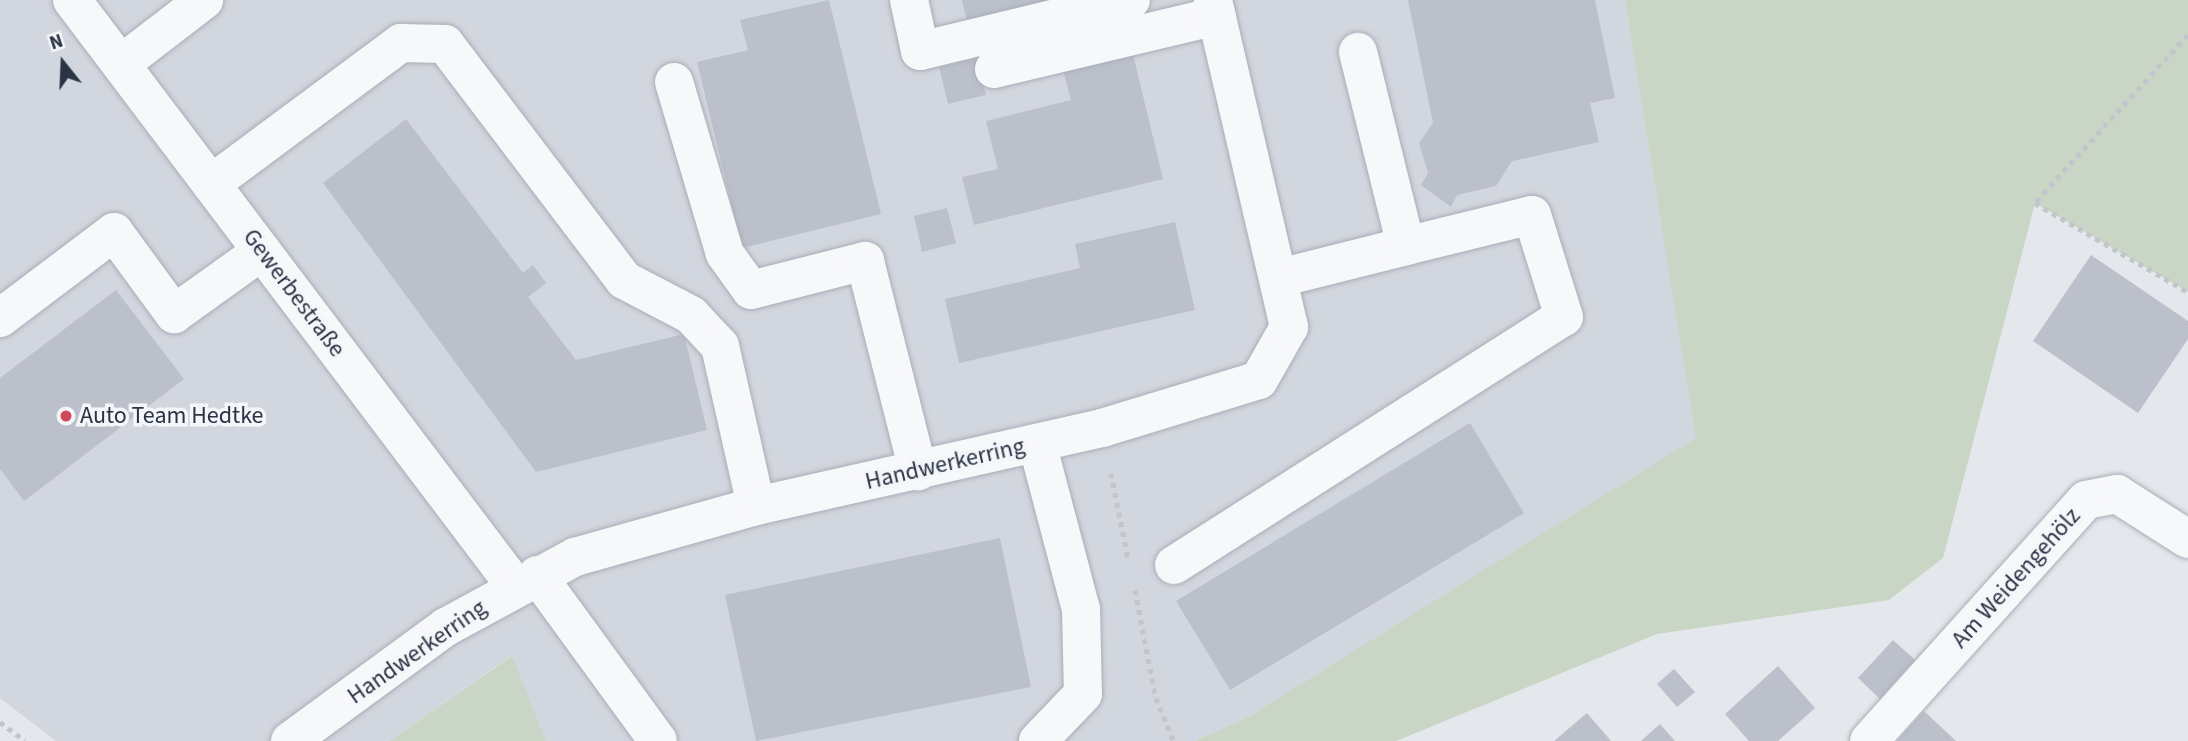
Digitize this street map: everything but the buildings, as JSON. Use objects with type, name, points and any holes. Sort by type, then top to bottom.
[{"type":"street","name":"Gewerbestraße","points":[[72,0],[262,251],[658,741]]},
{"type":"street","points":[[121,64],[204,0]]},
{"type":"street","points":[[909,0],[920,51],[1131,0]]},
{"type":"street","points":[[994,69],[1215,8]]},
{"type":"street","name":"Handwerkerring","points":[[290,741],[446,627],[526,581],[636,537],[756,506],[1037,443],[1259,380],[1289,327],[1215,8]]},
{"type":"street","points":[[211,184],[401,43],[445,44],[624,280],[691,315],[720,346],[756,506]]},
{"type":"street","points":[[1357,52],[1406,246]]},
{"type":"street","points":[[674,82],[725,254],[751,289],[865,261],[918,471]]},
{"type":"street","points":[[1174,565],[1564,317],[1532,215],[1279,278]]},
{"type":"street","points":[[0,318],[114,232],[174,314],[262,251]]},
{"type":"street","points":[[1037,443],[1080,609],[1083,694],[1038,741]]},
{"type":"street","name":"Am Weidengehölz","points":[[1869,741],[2086,500],[2117,494],[2188,539]]},
{"type":"path","points":[[2188,35],[2035,203],[2188,292]]},
{"type":"path","points":[[0,722],[25,741]]},
{"type":"shaded area","points":[[0,0],[1625,0],[1697,438],[1248,717],[1195,741],[546,741],[511,656],[389,741],[56,741],[0,698]]},
{"type":"green space","points":[[1625,0],[2188,0],[2188,292],[2035,203],[1943,558],[1889,600],[1657,634],[1396,741],[1195,741],[1248,717],[1696,438]]},
{"type":"green space","points":[[512,656],[546,741],[389,741]]},
{"type":"place","name":"Auto Team Hedtke","points":[[66,416]]}]
